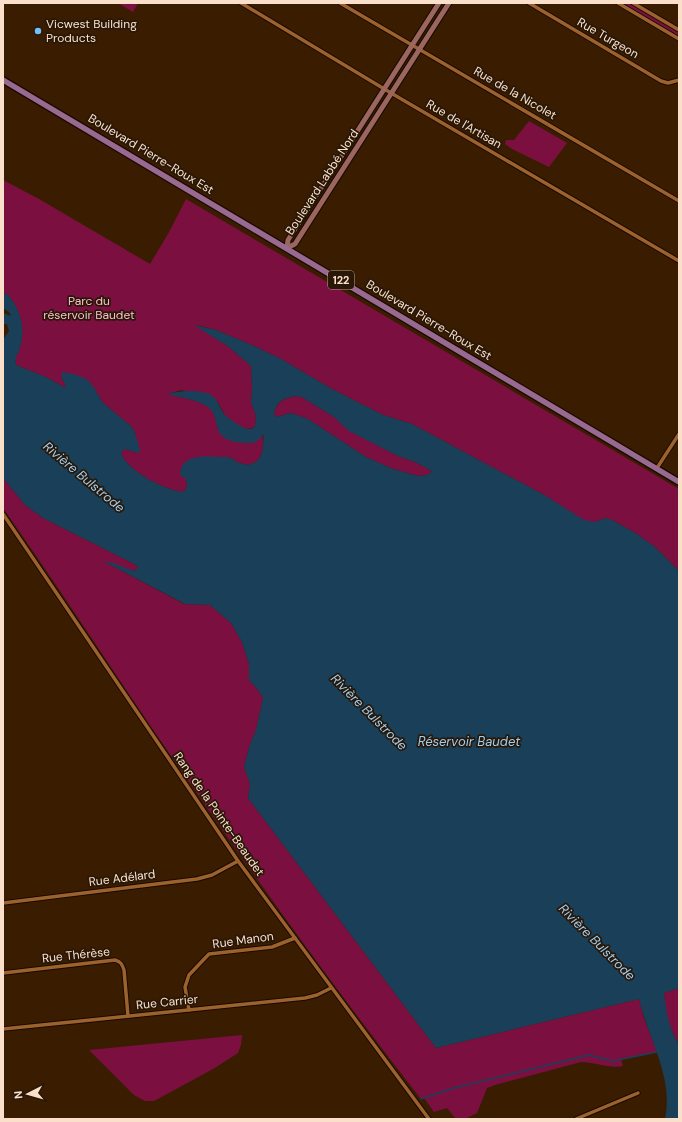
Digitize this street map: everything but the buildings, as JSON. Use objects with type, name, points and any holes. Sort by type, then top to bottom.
[{"type":"main road","name":"Boulevard Labbé Nord","points":[[287,248],[288,240],[439,3]]},
{"type":"main road","name":"Boulevard Labbé Nord","points":[[287,248],[295,244],[449,3]]},
{"type":"main road","name":"Boulevard Pierre-Roux Est","points":[[3,80],[679,482]]},
{"type":"street","name":"Rue de l'Artisan","points":[[241,3],[384,89],[679,261]]},
{"type":"street","name":"Rue de la Nicolet","points":[[340,3],[679,201]]},
{"type":"street","name":"Rue Turgeon","points":[[529,3],[661,81],[668,83],[679,80]]},
{"type":"street","points":[[618,3],[679,39]]},
{"type":"street","points":[[634,3],[679,30]]},
{"type":"street","points":[[657,468],[679,434]]},
{"type":"street","name":"Rang de la Pointe-Beaudet","points":[[3,514],[238,861],[429,1119]]},
{"type":"street","name":"Rue Adélard","points":[[3,902],[197,880],[212,875],[238,861]]},
{"type":"street","name":"Rue Manon","points":[[189,1010],[185,987],[186,981],[189,975],[209,954],[272,947],[294,938]]},
{"type":"street","name":"Rue Thérèse","points":[[3,973],[115,960],[122,964],[124,970],[128,1016]]},
{"type":"street","name":"Rue Carrier","points":[[3,1029],[312,997],[332,988]]},
{"type":"street","points":[[576,1119],[638,1093]]},
{"type":"green space","points":[[118,3],[138,3],[133,12]]},
{"type":"green space","points":[[622,3],[631,3],[679,32],[679,37]]},
{"type":"green space","points":[[529,121],[567,143],[549,167],[505,144],[506,140],[514,140]]},
{"type":"green space","name":"Parc du réservoir Baudet","points":[[3,180],[39,199],[150,264],[168,234],[186,199],[679,489],[679,571],[655,547],[637,534],[612,520],[605,518],[595,522],[584,521],[546,496],[412,424],[383,415],[332,389],[281,359],[254,346],[216,330],[196,325],[229,347],[251,366],[251,402],[256,416],[255,426],[248,429],[235,424],[225,415],[217,401],[181,390],[168,394],[192,400],[209,408],[215,415],[218,430],[262,434],[263,444],[261,455],[258,460],[249,465],[239,463],[229,457],[205,457],[191,459],[186,479],[187,486],[184,492],[167,488],[148,479],[131,467],[121,453],[124,449],[138,453],[136,436],[132,427],[102,402],[95,389],[61,376],[66,387],[64,387],[46,377],[16,365],[16,358],[22,340],[22,325],[15,305],[6,293],[3,296]]},
{"type":"green space","points":[[300,396],[334,417],[350,431],[398,456],[415,462],[432,471],[427,475],[418,476],[393,469],[366,457],[308,419],[291,413],[276,417],[274,413],[281,402],[287,398]]},
{"type":"green space","points":[[3,478],[25,505],[43,518],[136,565],[138,568],[134,571],[105,562],[184,604],[210,605],[231,623],[242,642],[249,664],[249,680],[263,698],[256,730],[250,744],[244,767],[250,784],[248,798],[436,1048],[639,999],[644,1018],[657,1052],[621,1059],[623,1066],[613,1067],[581,1062],[495,1085],[487,1088],[477,1113],[465,1119],[456,1119],[447,1108],[434,1112],[424,1098],[421,1099],[330,980],[242,858],[162,743],[3,508]]},
{"type":"green space","points":[[679,988],[679,1044],[668,1020],[664,993]]},
{"type":"green space","points":[[242,1035],[238,1053],[213,1069],[154,1101],[145,1101],[134,1095],[89,1050]]},
{"type":"water","name":"Réservoir Baudet","points":[[6,293],[15,305],[22,325],[22,340],[16,358],[16,365],[46,377],[64,387],[66,387],[61,376],[63,372],[77,375],[88,380],[102,402],[132,427],[140,451],[138,453],[124,449],[121,453],[125,460],[131,467],[148,479],[167,488],[184,492],[187,486],[186,479],[180,475],[182,467],[186,462],[192,459],[199,457],[229,457],[239,463],[249,465],[260,458],[263,447],[263,434],[258,440],[252,443],[233,441],[225,438],[220,433],[211,410],[205,405],[167,394],[188,391],[204,392],[216,400],[224,414],[232,421],[247,429],[251,429],[255,426],[256,416],[251,402],[251,366],[229,347],[194,325],[216,330],[254,346],[281,359],[332,389],[383,415],[412,424],[546,496],[584,520],[595,522],[605,518],[612,520],[637,534],[655,547],[679,571],[679,988],[664,993],[670,1026],[679,1044],[679,1119],[665,1119],[667,1103],[663,1073],[639,999],[436,1048],[248,798],[250,784],[244,767],[250,744],[256,730],[263,698],[249,680],[249,664],[242,642],[231,623],[210,605],[185,604],[103,561],[134,571],[138,568],[136,565],[43,518],[25,505],[3,478],[3,340],[9,331],[7,324],[3,324],[3,313],[11,316],[9,312],[3,308],[3,296]],"holes":[[[300,396],[334,417],[349,431],[398,456],[415,462],[432,471],[427,475],[418,476],[393,469],[366,457],[308,419],[291,413],[276,417],[274,413],[280,402],[283,400]]]},
{"type":"waterway","points":[[421,1099],[450,1089],[589,1055],[613,1061],[657,1052]]},
{"type":"place","name":"Vicwest Building Products","points":[[38,31]]},
{"type":"water label","name":"Rivière Bulstrode","points":[[84,477]]},
{"type":"water label","name":"Rivière Bulstrode","points":[[369,712]]},
{"type":"water label","name":"Rivière Bulstrode","points":[[597,942]]}]
